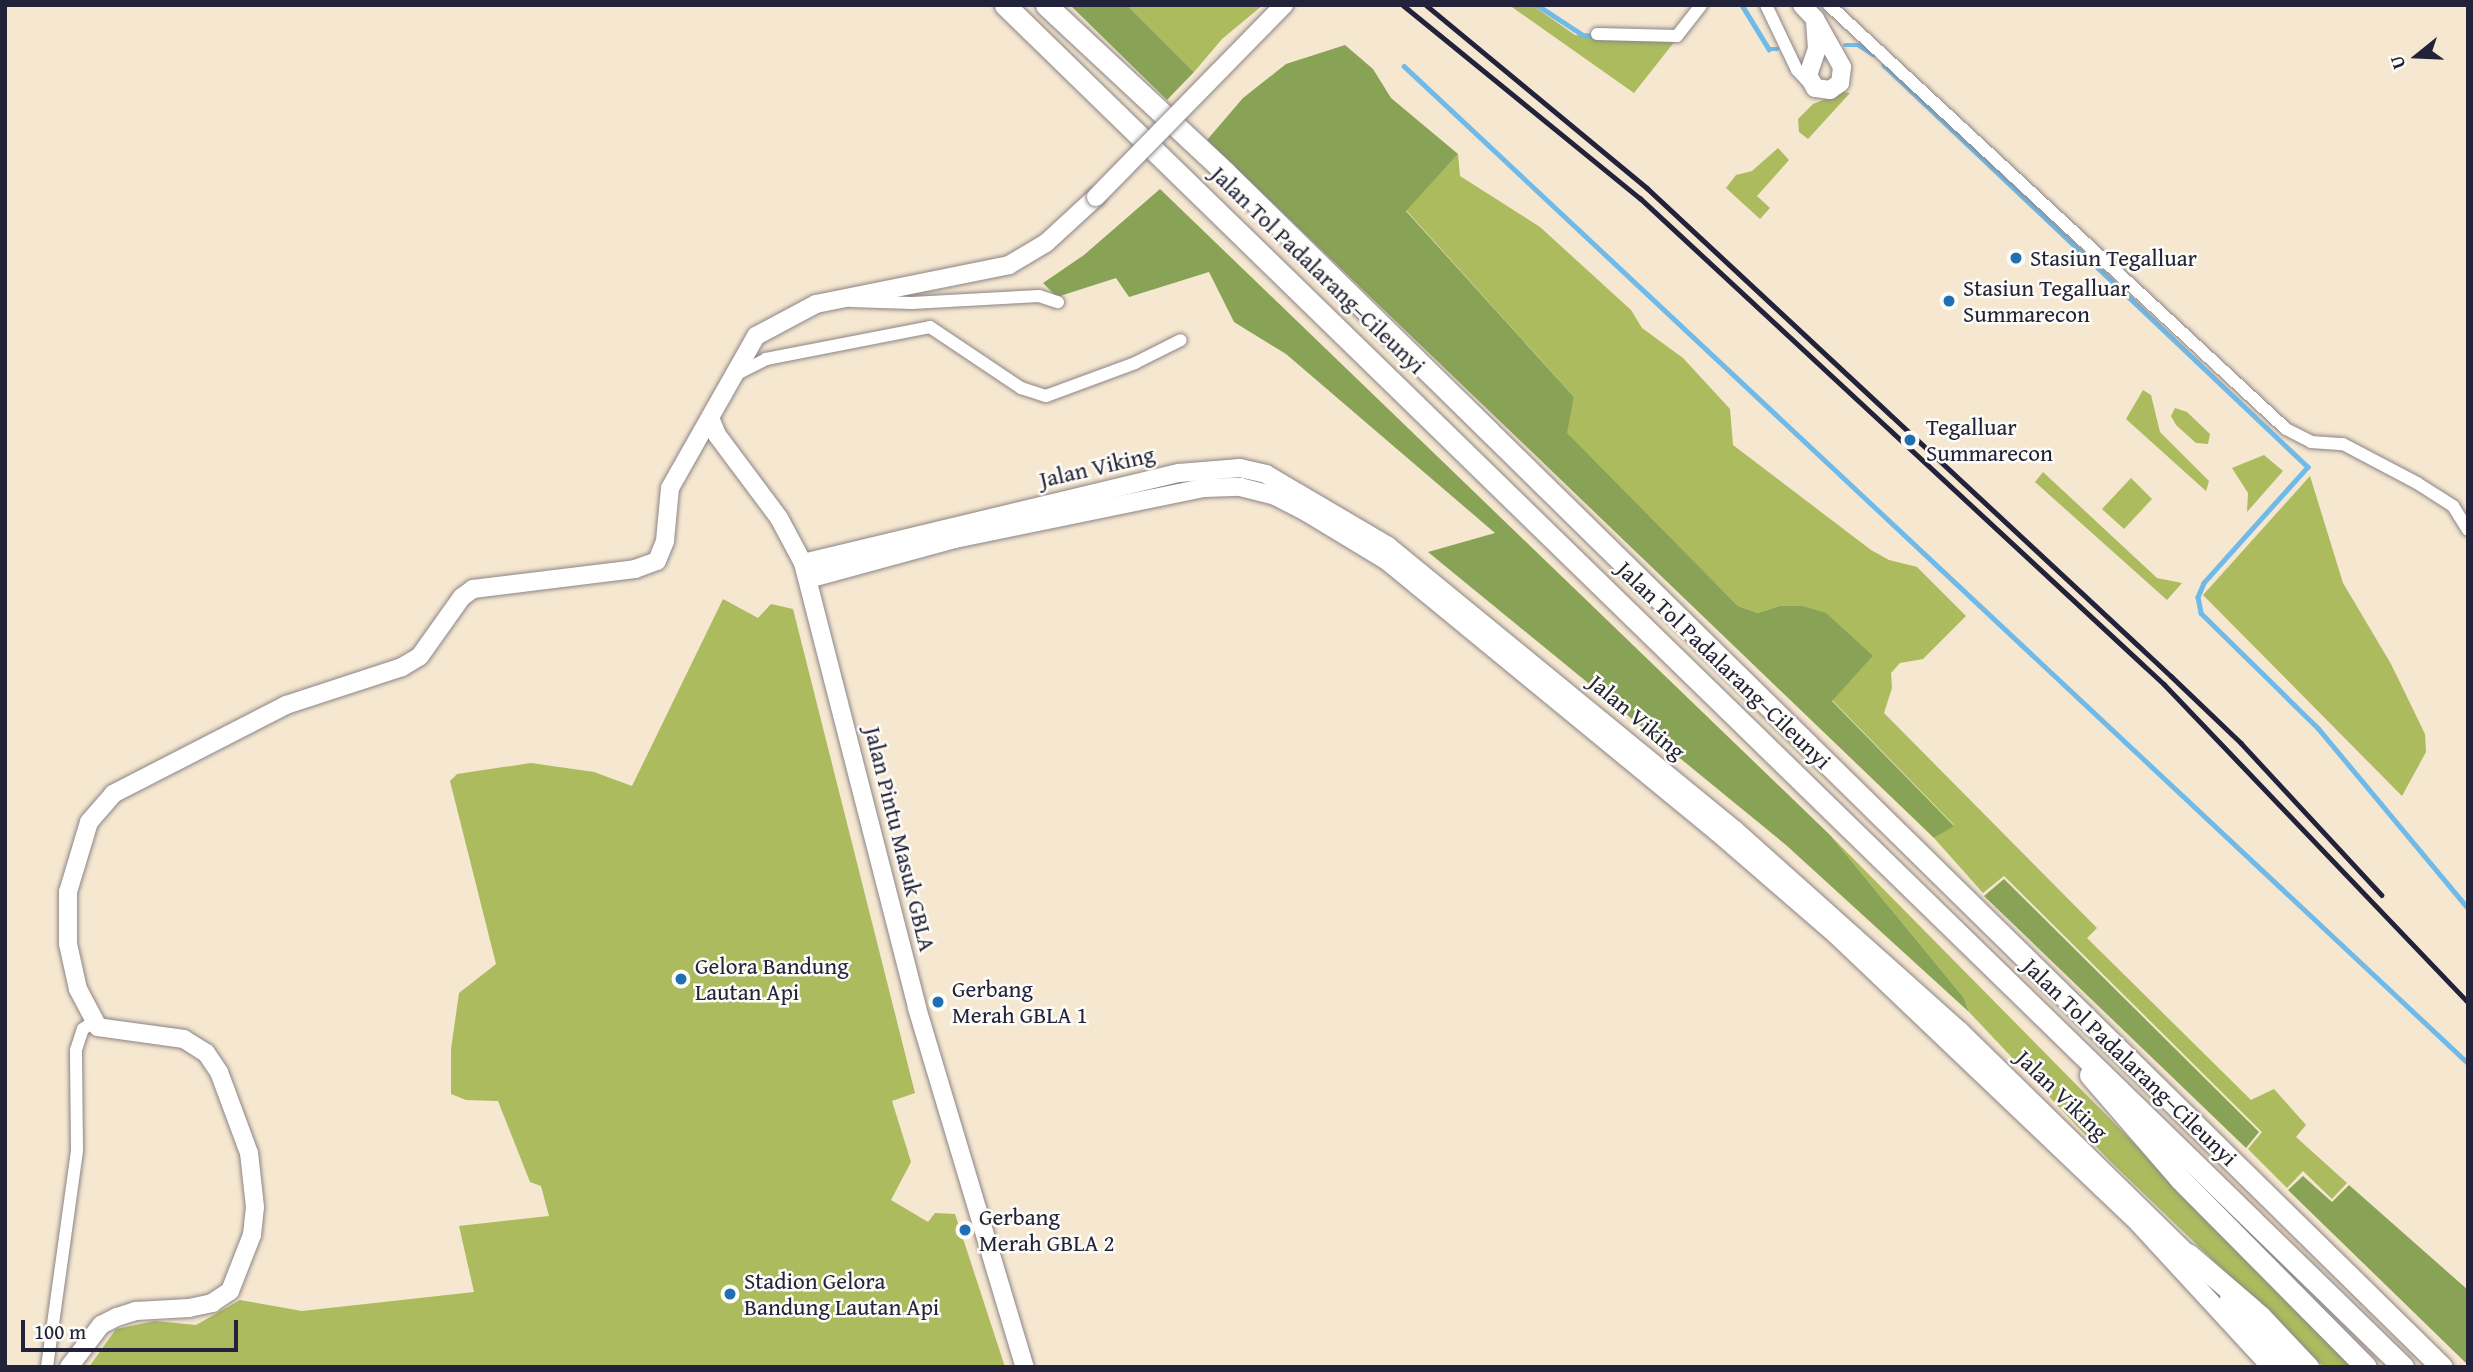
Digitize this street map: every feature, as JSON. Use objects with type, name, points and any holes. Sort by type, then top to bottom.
[{"type":"highway","name":"Jalan Tol Padalarang–Cileunyi","points":[[1005,5],[2041,1010],[2403,1367]]},
{"type":"highway","name":"Jalan Tol Padalarang–Cileunyi","points":[[1046,5],[1181,130],[2061,990],[2442,1367]]},
{"type":"highway","points":[[2061,990],[2041,1010],[2124,1119],[2366,1367]]},
{"type":"highway","points":[[2188,1254],[2260,1316],[2308,1367]]},
{"type":"street","points":[[69,1367],[102,1325],[117,1317],[136,1311],[189,1308],[212,1303],[230,1291],[252,1235],[255,1207],[249,1153],[219,1072],[206,1053],[184,1040],[107,1032],[93,1022],[78,989],[68,944],[68,892],[89,822],[113,794],[286,705],[402,667],[419,656],[462,597],[473,589],[635,569],[657,561],[665,541],[670,488],[711,420],[731,376],[756,336],[799,310],[841,297],[1009,265],[1046,243],[1096,197],[1284,5]]},
{"type":"street","points":[[1597,34],[1677,36],[1700,5]]},
{"type":"street","points":[[1766,5],[1802,61],[1813,86],[1824,91],[1840,83],[1843,71],[1808,11]]},
{"type":"street","points":[[1829,5],[2286,429],[2311,442],[2343,444],[2417,483],[2453,506],[2468,530]]},
{"type":"street","points":[[1802,61],[1817,50],[1808,11]]},
{"type":"street","points":[[1802,61],[1827,55],[1837,60]]},
{"type":"street","points":[[841,297],[887,303],[1039,296],[1059,302]]},
{"type":"street","points":[[731,376],[766,359],[930,327],[1021,388],[1046,396],[1135,363],[1181,340]]},
{"type":"street","name":"Jalan Pintu Masuk GBLA","points":[[711,420],[717,435],[779,518],[805,571],[921,1021],[1025,1367]]},
{"type":"street","name":"Jalan Viking","points":[[805,571],[1179,473],[1228,468],[1266,474],[1388,546],[1735,830],[1960,1031],[2188,1254],[2287,1367]]},
{"type":"street","name":"Jalan Viking","points":[[805,571],[1204,488],[1240,487],[1275,496],[1306,512],[1397,569],[1716,831],[1836,935],[2139,1224],[2271,1367]]},
{"type":"street","points":[[47,1367],[77,1150],[76,1050],[83,1029],[93,1022]]},
{"type":"green space","points":[[1070,5],[1127,5],[1194,72],[1167,100]]},
{"type":"green space","points":[[1127,5],[1263,5],[1222,39],[1194,72]]},
{"type":"green space","points":[[1509,5],[1532,5],[1575,35],[1675,41],[1634,93]]},
{"type":"green space","points":[[1345,45],[1373,69],[1391,98],[1458,154],[1406,211],[1574,397],[1567,433],[1738,606],[1758,613],[1779,606],[1802,606],[1826,613],[1873,656],[1832,701],[1954,826],[1934,838],[1207,140],[1243,98],[1286,64]]},
{"type":"green space","points":[[1844,92],[1850,93],[1808,139],[1799,132],[1798,119],[1813,104]]},
{"type":"green space","points":[[1778,148],[1789,160],[1757,196],[1770,208],[1760,219],[1726,188],[1736,175],[1752,171]]},
{"type":"green space","points":[[1458,154],[1460,176],[1540,227],[1631,310],[1642,328],[1683,358],[1730,409],[1733,445],[1871,550],[1889,560],[1917,567],[1966,616],[1923,659],[1900,663],[1891,673],[1892,688],[1884,713],[2097,928],[2087,938],[2251,1100],[2274,1089],[2306,1125],[2296,1137],[2347,1183],[2332,1199],[2303,1171],[2287,1188],[2248,1149],[2262,1132],[2004,876],[1983,893],[1934,838],[1954,825],[1832,700],[1873,656],[1779,606],[1758,613],[1738,606],[1566,433],[1574,397],[1406,210]]},
{"type":"green space","points":[[1160,189],[1830,835],[1964,998],[1969,1012],[1786,845],[1428,552],[1495,533],[1286,354],[1234,322],[1209,272],[1129,297],[1116,278],[1057,297],[1043,283],[1084,255]]},
{"type":"green space","points":[[2143,390],[2151,395],[2160,432],[2209,481],[2206,491],[2126,419]]},
{"type":"green space","points":[[2175,408],[2187,412],[2210,434],[2208,444],[2196,443],[2176,425],[2171,416]]},
{"type":"green space","points":[[2264,455],[2283,471],[2247,512],[2248,493],[2232,468]]},
{"type":"green space","points":[[2043,472],[2157,578],[2182,583],[2167,600],[2035,482]]},
{"type":"green space","points":[[2310,476],[2343,583],[2391,664],[2425,734],[2426,752],[2402,796],[2203,595]]},
{"type":"green space","points":[[2131,478],[2152,499],[2124,529],[2102,509]]},
{"type":"green space","name":"Gelora Bandung Lautan Api","points":[[723,599],[758,618],[771,604],[793,609],[915,1093],[892,1101],[911,1162],[891,1200],[928,1222],[935,1213],[955,1214],[1005,1367],[89,1367],[116,1329],[155,1321],[196,1325],[240,1300],[302,1311],[474,1292],[459,1226],[549,1216],[541,1186],[530,1182],[498,1101],[466,1100],[451,1094],[451,1049],[459,993],[496,964],[450,781],[457,774],[531,763],[594,772],[632,786]]},
{"type":"green space","points":[[1830,835],[2355,1367],[2324,1367],[2110,1161],[1969,1012],[1964,998]]},
{"type":"green space","points":[[2004,879],[2259,1132],[2246,1148],[1984,896]]},
{"type":"green space","points":[[2303,1176],[2332,1202],[2349,1185],[2468,1290],[2468,1365],[2288,1190]]},
{"type":"waterway","points":[[1537,5],[1583,35],[1597,36]]},
{"type":"waterway","points":[[1742,5],[1769,49],[1777,49]]},
{"type":"waterway","points":[[1845,45],[1859,45],[1873,54]]},
{"type":"waterway","points":[[1884,65],[2308,467],[2204,583],[2198,597],[2201,613],[2318,728],[2468,908]]},
{"type":"waterway","points":[[1404,66],[2468,1063]]},
{"type":"railway","points":[[1403,5],[1640,198],[2164,684],[2468,1002]]},
{"type":"railway","points":[[1426,5],[1647,188],[2241,743],[2382,895]]},
{"type":"place","name":"Stasiun Tegalluar","points":[[2016,258]]},
{"type":"place","name":"Stasiun Tegalluar Summarecon","points":[[1949,301]]},
{"type":"place","name":"Tegalluar Summarecon","points":[[1910,440]]},
{"type":"place","name":"Gelora Bandung Lautan Api","points":[[681,979]]},
{"type":"place","name":"Gerbang Merah GBLA 1","points":[[938,1002]]},
{"type":"place","name":"Gerbang Merah GBLA 2","points":[[965,1230]]},
{"type":"place","name":"Stadion Gelora Bandung Lautan Api","points":[[730,1294]]}]
